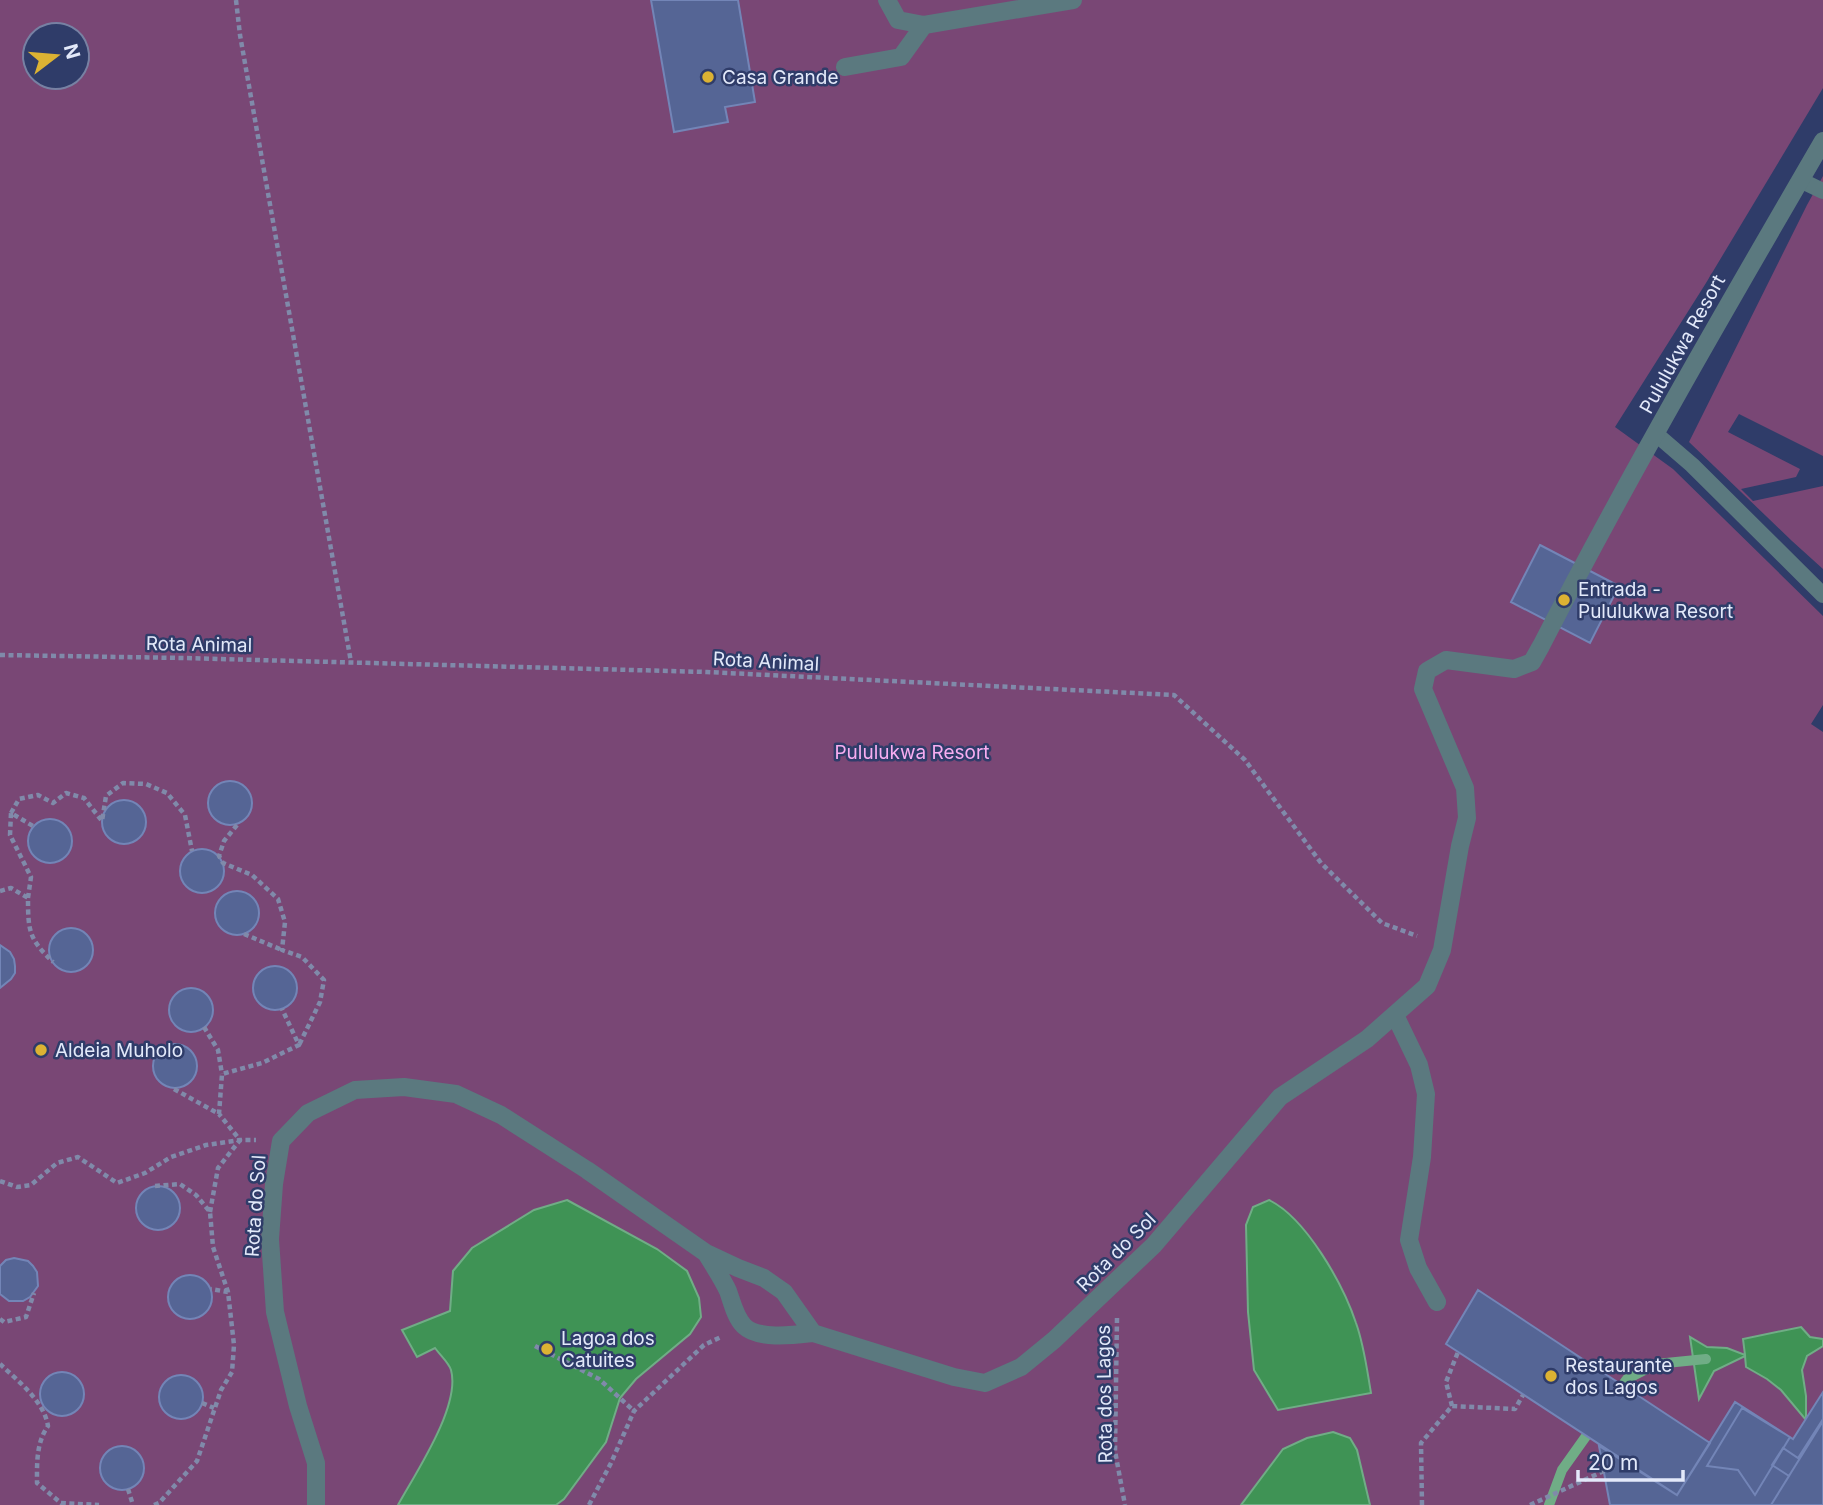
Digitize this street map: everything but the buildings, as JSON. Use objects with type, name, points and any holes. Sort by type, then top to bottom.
[{"type":"street","points":[[887,0],[898,20],[924,25],[1073,0]]},
{"type":"street","points":[[845,67],[901,57],[924,25]]},
{"type":"street","name":"Pululukwa Resort","points":[[1581,570],[1737,289],[1823,141]]},
{"type":"street","name":"Rota do Sol","points":[[706,1253],[745,1327],[766,1335],[813,1333],[954,1377],[985,1383],[1021,1367],[1054,1340],[1154,1245],[1280,1097],[1367,1039],[1427,985],[1442,950],[1467,818],[1465,788],[1423,689],[1427,671],[1447,660],[1514,669],[1532,662],[1581,570]]},
{"type":"street","points":[[1395,1016],[1419,1065],[1426,1094],[1422,1157],[1409,1240],[1418,1268],[1437,1302]]},
{"type":"street","name":"Rota do Sol","points":[[316,1505],[316,1463],[298,1406],[275,1312],[270,1239],[274,1184],[281,1141],[308,1113],[355,1090],[404,1087],[456,1094],[512,1122],[587,1170],[706,1253],[764,1278],[784,1292],[813,1333]]},
{"type":"lane","points":[[1800,180],[1823,191]]},
{"type":"lane","points":[[1656,434],[1692,465],[1823,594]]},
{"type":"path","points":[[236,0],[242,49],[351,662]]},
{"type":"path","name":"Rota Animal","points":[[0,655],[707,672],[1174,695],[1245,760],[1321,863],[1382,923],[1426,940]]},
{"type":"path","points":[[53,962],[37,946],[28,923],[31,877],[10,835],[11,813],[19,799],[38,795],[53,803],[66,793],[83,797],[102,821],[106,796],[123,783],[146,784],[167,793],[185,815],[192,851]]},
{"type":"path","points":[[11,813],[33,826]]},
{"type":"path","points":[[237,825],[224,841],[219,856],[223,863],[252,875],[278,899],[285,922],[282,950]]},
{"type":"path","points":[[0,891],[11,888],[28,898]]},
{"type":"path","points":[[222,1074],[262,1063],[299,1045],[320,1002],[324,980],[302,957],[244,934]]},
{"type":"path","points":[[282,1009],[299,1045]]},
{"type":"path","points":[[204,1027],[218,1050],[222,1074],[219,1114]]},
{"type":"path","points":[[174,1089],[219,1114],[240,1140]]},
{"type":"path","points":[[154,1505],[159,1503],[197,1461],[220,1390],[232,1372],[234,1345],[228,1292],[213,1247],[209,1212],[218,1168],[240,1140]]},
{"type":"path","points":[[0,1181],[17,1187],[32,1185],[57,1163],[78,1157],[117,1183],[145,1173],[171,1157],[206,1145],[240,1140],[281,1141]]},
{"type":"path","points":[[155,1186],[180,1184],[196,1195],[209,1212]]},
{"type":"path","name":"Rota dos Lagos","points":[[1117,1282],[1115,1451],[1125,1505]]},
{"type":"path","points":[[211,1289],[228,1292]]},
{"type":"path","points":[[0,1319],[5,1322],[26,1317],[34,1293]]},
{"type":"path","points":[[589,1505],[634,1411],[704,1345],[745,1327]]},
{"type":"path","points":[[535,1346],[599,1379],[634,1411]]},
{"type":"path","points":[[1452,1406],[1446,1382],[1458,1352]]},
{"type":"path","points":[[0,1364],[34,1397],[47,1418],[48,1426],[37,1454],[37,1483],[61,1503],[99,1505]]},
{"type":"path","points":[[1452,1406],[1515,1409],[1523,1395]]},
{"type":"path","points":[[202,1403],[214,1408]]},
{"type":"path","points":[[1422,1505],[1421,1443],[1452,1406]]},
{"type":"path","points":[[47,1418],[55,1415]]},
{"type":"path","points":[[1530,1505],[1604,1471]]},
{"type":"path","points":[[128,1489],[133,1505]]},
{"type":"green space","name":"Pululukwa Resort","points":[[0,0],[1823,0],[1823,88],[1706,283],[1615,427],[1673,469],[1823,616],[1823,705],[1811,724],[1823,732],[1823,1505],[0,1505]]},
{"type":"green space","points":[[1823,176],[1823,456],[1739,414],[1728,432],[1800,469],[1796,477],[1741,489],[1753,501],[1823,486],[1823,569],[1689,442]]},
{"type":"shaded area","name":"Lagoa dos Catuites","points":[[567,1200],[657,1249],[687,1271],[699,1298],[701,1317],[690,1334],[636,1379],[620,1398],[606,1442],[564,1499],[556,1505],[398,1505],[435,1439],[449,1402],[452,1385],[450,1367],[435,1348],[417,1357],[402,1330],[450,1311],[453,1271],[472,1248],[534,1210]]},
{"type":"shaded area","points":[[1269,1200],[1296,1221],[1333,1272],[1359,1331],[1371,1393],[1278,1410],[1254,1370],[1248,1312],[1246,1225],[1253,1207]]},
{"type":"shaded area","points":[[1801,1327],[1810,1337],[1823,1339],[1823,1346],[1807,1356],[1802,1370],[1806,1420],[1781,1390],[1746,1367],[1745,1356],[1714,1371],[1699,1399],[1690,1337],[1707,1347],[1727,1348],[1745,1355],[1743,1339]]},
{"type":"shaded area","points":[[1333,1432],[1350,1438],[1357,1450],[1370,1505],[1241,1505],[1283,1449],[1307,1438]]},
{"type":"waterway","points":[[1615,1395],[1627,1379],[1656,1364],[1706,1359]]},
{"type":"waterway","points":[[1549,1505],[1562,1470],[1594,1425]]},
{"type":"place","name":"Casa Grande","points":[[708,77]]},
{"type":"place","name":"Entrada - Pululukwa Resort","points":[[1564,600]]},
{"type":"place","name":"Aldeia Muholo","points":[[41,1050]]},
{"type":"place","name":"Lagoa dos Catuites","points":[[547,1349]]},
{"type":"place","name":"Restaurante dos Lagos","points":[[1551,1376]]}]
